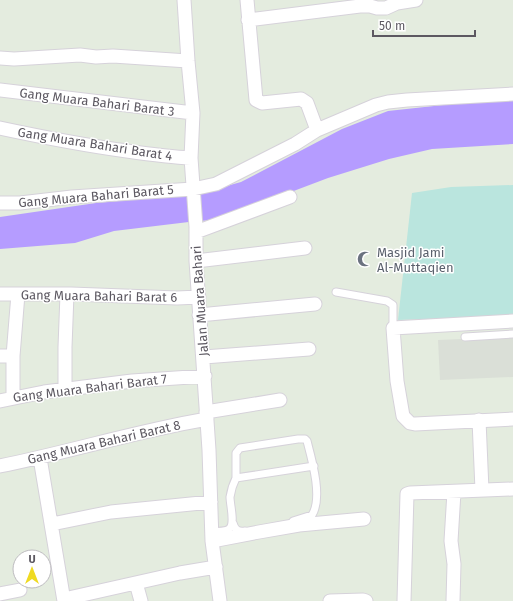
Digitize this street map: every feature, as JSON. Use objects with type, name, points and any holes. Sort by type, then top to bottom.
[{"type":"street","name":"Jalan Muara Bahari","points":[[184,0],[193,113],[191,158],[196,229],[196,261],[204,357],[212,536],[220,601]]},
{"type":"street","points":[[247,0],[256,100],[262,103],[301,99],[307,103],[317,130]]},
{"type":"street","points":[[248,20],[360,6],[386,8],[397,3],[416,0]]},
{"type":"street","points":[[0,58],[14,59],[80,55],[188,61]]},
{"type":"street","name":"Gang Muara Bahari Barat 3","points":[[0,90],[193,113]]},
{"type":"street","name":"Gang Muara Bahari Barat 5","points":[[0,203],[20,203],[72,197],[193,190],[225,180],[295,144],[317,130],[376,105],[388,102],[513,94]]},
{"type":"street","name":"Gang Muara Bahari Barat 4","points":[[0,128],[46,138],[115,149],[191,158]]},
{"type":"street","points":[[196,229],[264,208],[290,197]]},
{"type":"street","points":[[196,261],[305,248]]},
{"type":"street","name":"Gang Muara Bahari Barat 6","points":[[0,294],[67,294],[177,298],[199,297]]},
{"type":"street","points":[[13,397],[13,356],[18,294]]},
{"type":"street","points":[[65,389],[67,294]]},
{"type":"street","points":[[200,315],[315,304]]},
{"type":"street","points":[[513,321],[393,328],[397,381],[403,416],[410,423],[513,419]]},
{"type":"street","points":[[204,357],[309,349]]},
{"type":"street","points":[[0,356],[13,356]]},
{"type":"street","name":"Gang Muara Bahari Barat 7","points":[[0,400],[65,389],[132,381],[205,376]]},
{"type":"street","name":"Gang Muara Bahari Barat 8","points":[[0,466],[40,458],[207,416],[280,400]]},
{"type":"street","points":[[479,420],[482,490]]},
{"type":"street","points":[[40,458],[64,600],[180,573],[216,567]]},
{"type":"street","points":[[404,601],[407,494],[513,489]]},
{"type":"street","points":[[453,601],[454,564],[451,541],[454,492]]},
{"type":"street","points":[[52,524],[110,512],[211,502]]},
{"type":"street","points":[[212,536],[259,532],[299,525],[364,519]]},
{"type":"street","points":[[136,583],[141,601]]},
{"type":"street","points":[[0,594],[20,590]]},
{"type":"street","points":[[330,601],[366,601]]},
{"type":"lane","points":[[336,292],[387,301],[393,305],[393,328]]},
{"type":"lane","points":[[465,337],[513,334]]},
{"type":"lane","points":[[298,439],[305,440],[314,466],[317,504],[312,515],[289,522],[242,531],[234,529],[230,499],[236,478],[236,453],[240,448],[298,439]]},
{"type":"lane","points":[[236,478],[314,466]]},
{"type":"lane","points":[[212,536],[231,528],[233,523]]},
{"type":"shaded area","points":[[513,98],[513,144],[432,149],[389,159],[328,178],[217,220],[114,231],[75,243],[0,249],[0,217],[96,203],[198,194],[241,182],[342,129],[388,111]]},
{"type":"shaded area","points":[[513,185],[513,316],[398,320],[412,193],[451,187]]},
{"type":"shaded area","points":[[513,337],[513,377],[440,380],[438,340]]},
{"type":"place","name":"Masjid Jami Al-Muttaqien","points":[[365,259]]}]
